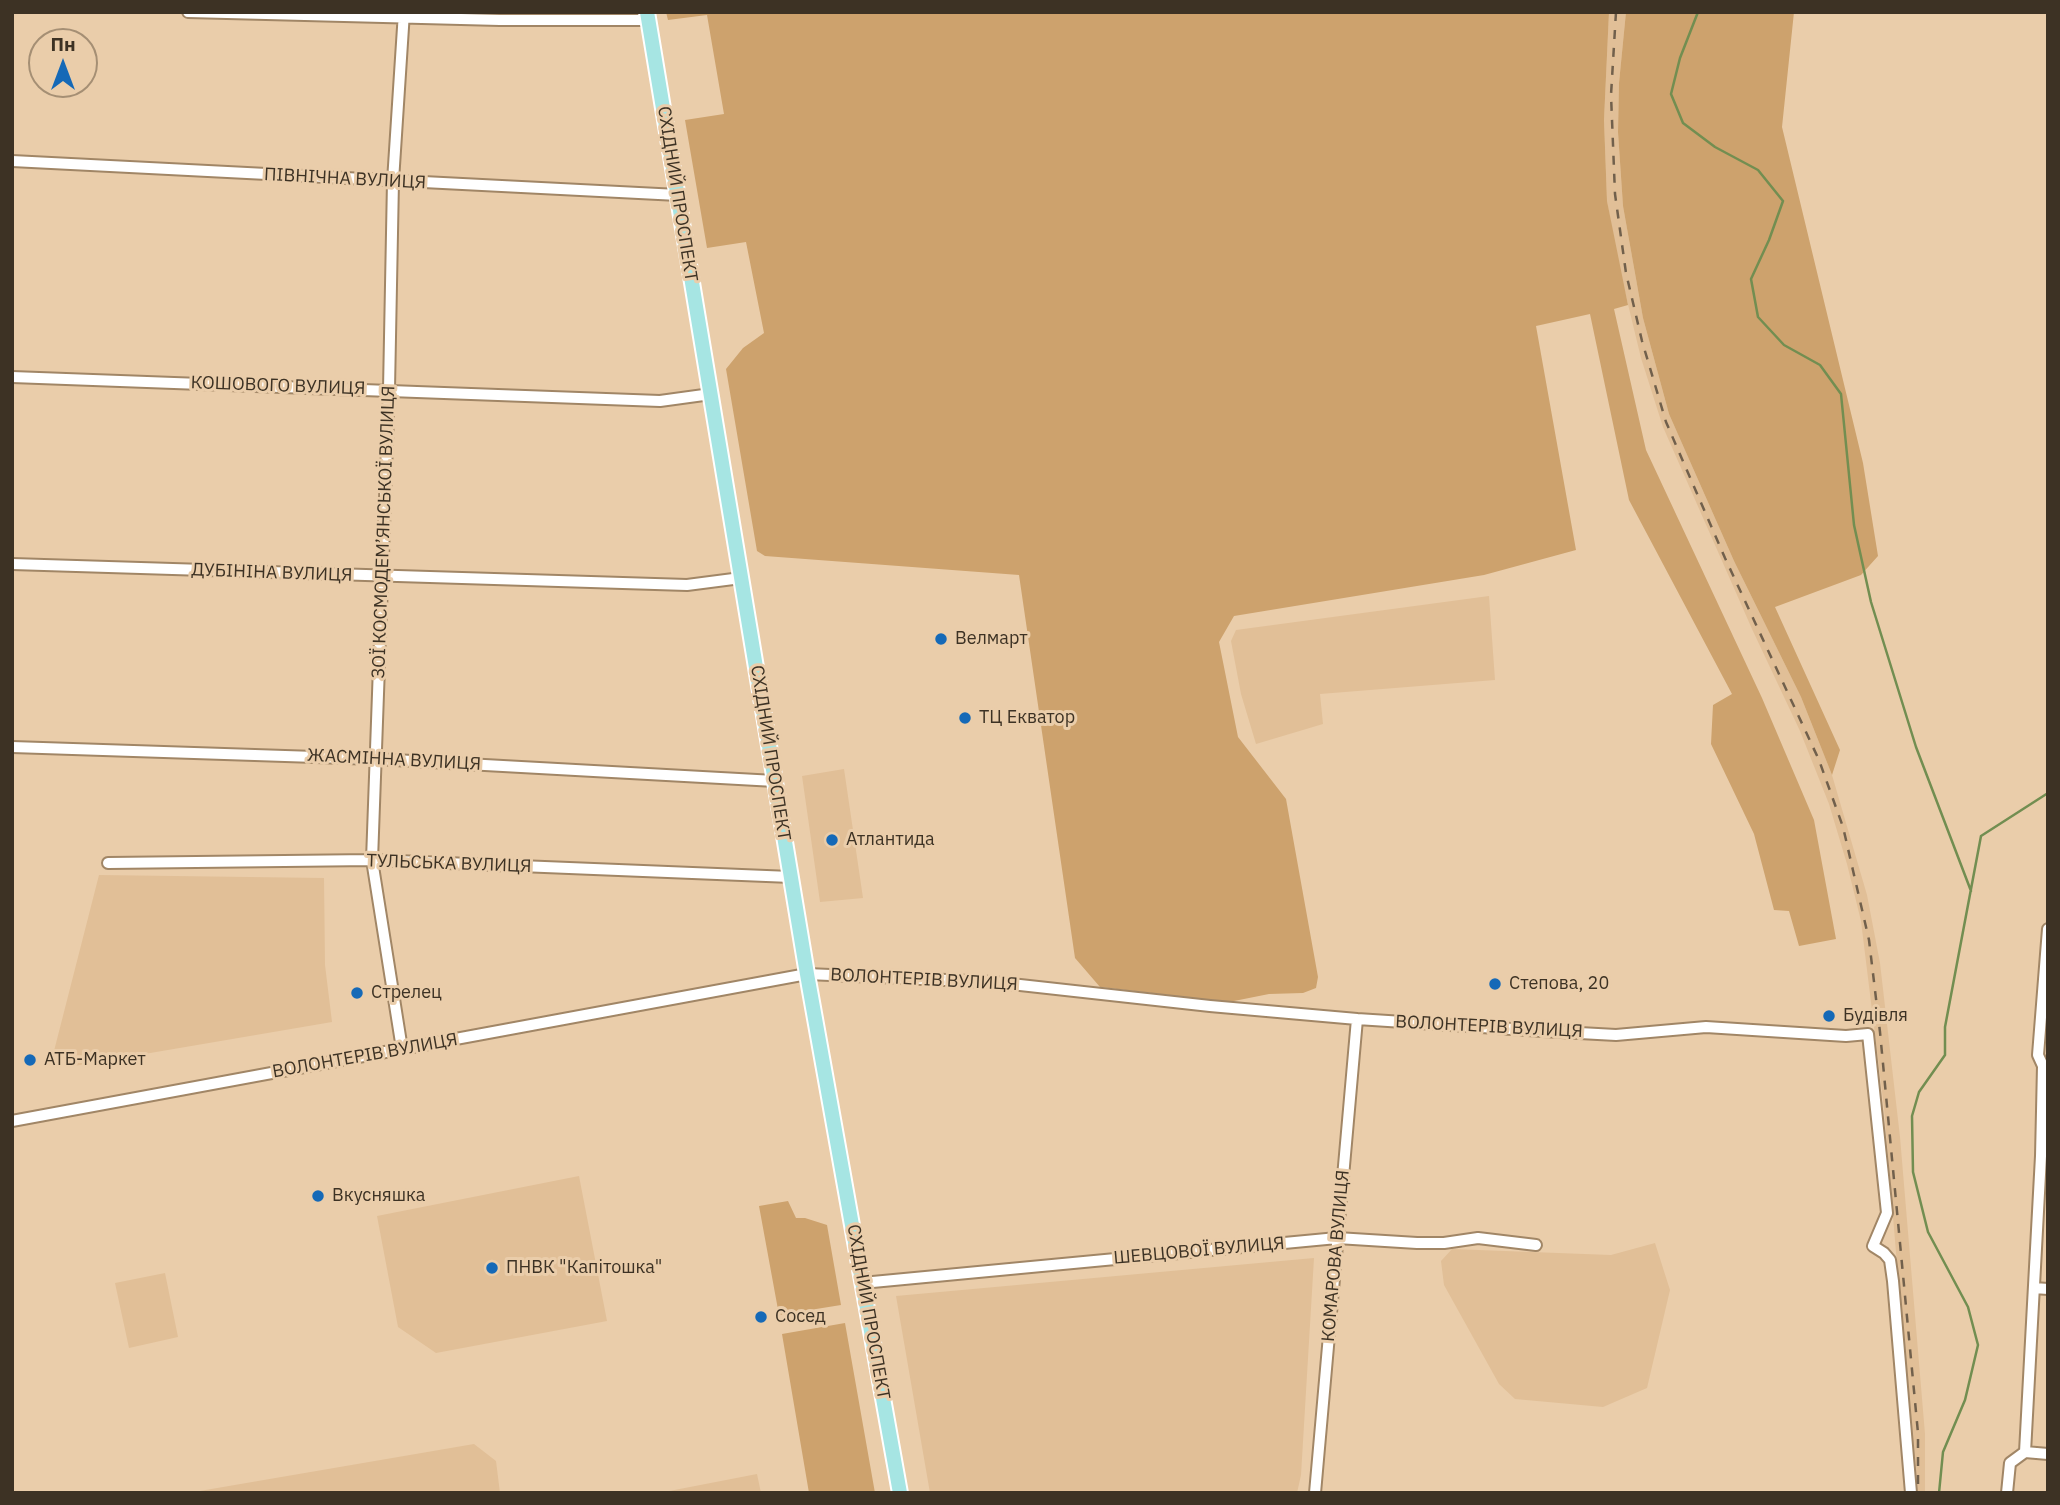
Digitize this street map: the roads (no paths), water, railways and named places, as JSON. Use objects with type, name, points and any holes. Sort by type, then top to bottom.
[{"type":"main road","name":"СХІДНИЙ ПРОСПЕКТ","points":[[648,16],[790,877],[900,1493]]},
{"type":"street","points":[[188,12],[648,16]]},
{"type":"street","name":"ЗОЇ КОСМОДЕМ’ЯНСЬКОЇ ВУЛИЦЯ","points":[[402,1049],[372,860],[389,389],[393,181],[403,15]]},
{"type":"street","name":"ПІВНІЧНА ВУЛИЦЯ","points":[[12,161],[678,195]]},
{"type":"street","name":"КОШОВОГО ВУЛИЦЯ","points":[[12,377],[660,401],[710,394]]},
{"type":"street","name":"ДУБІНІНА ВУЛИЦЯ","points":[[12,564],[687,585],[741,578]]},
{"type":"street","name":"ЖАСМІННА ВУЛИЦЯ","points":[[12,747],[376,759],[775,781]]},
{"type":"street","name":"ТУЛЬСЬКА ВУЛИЦЯ","points":[[108,863],[372,860],[790,877]]},
{"type":"street","points":[[2025,1452],[2045,1067],[2038,1055],[2048,929]]},
{"type":"street","name":"ВОЛОНТЕРІВ ВУЛИЦЯ","points":[[12,1121],[807,974],[993,982],[1357,1019],[1616,1035],[1706,1027],[1846,1036],[1868,1034],[1887,1213],[1873,1247],[1884,1253],[1890,1261],[1911,1493]]},
{"type":"street","name":"КОМАРОВА ВУЛИЦЯ","points":[[1315,1493],[1357,1019]]},
{"type":"street","name":"ШЕВЦОВОЇ ВУЛИЦЯ","points":[[862,1283],[1337,1238],[1417,1243],[1444,1243],[1478,1238],[1536,1245]]},
{"type":"street","points":[[2034,1288],[2048,1289]]},
{"type":"street","points":[[2007,1493],[2010,1463],[2025,1452],[2048,1454]]},
{"type":"waterway","points":[[1698,12],[1680,58],[1671,94],[1683,123],[1715,147],[1758,170],[1783,201],[1751,279],[1758,317],[1784,345],[1820,365],[1841,394],[1854,525],[1871,602],[1916,747],[1971,891]]},
{"type":"waterway","points":[[1939,1493],[1943,1452],[1965,1400],[1978,1345],[1968,1307],[1928,1232],[1913,1172],[1912,1116],[1919,1092],[1945,1055],[1945,1027],[1981,836],[2048,793]]},
{"type":"railway","points":[[1616,12],[1611,95],[1615,194],[1626,273],[1642,341],[1666,422],[1725,558],[1819,760],[1843,827],[1869,940],[1918,1433],[1918,1493]]},
{"type":"place","name":"Велмарт","points":[[941,639]]},
{"type":"place","name":"ТЦ Екватор","points":[[965,718]]},
{"type":"place","name":"Атлантида","points":[[832,840]]},
{"type":"place","name":"Степова, 20","points":[[1495,984]]},
{"type":"place","name":"Стрелец","points":[[357,993]]},
{"type":"place","name":"Будівля","points":[[1829,1016]]},
{"type":"place","name":"АТБ-Маркет","points":[[30,1060]]},
{"type":"place","name":"Вкусняшка","points":[[318,1196]]},
{"type":"place","name":"ПНВК \"Капітошка\"","points":[[492,1268]]},
{"type":"place","name":"Сосед","points":[[761,1317]]}]
